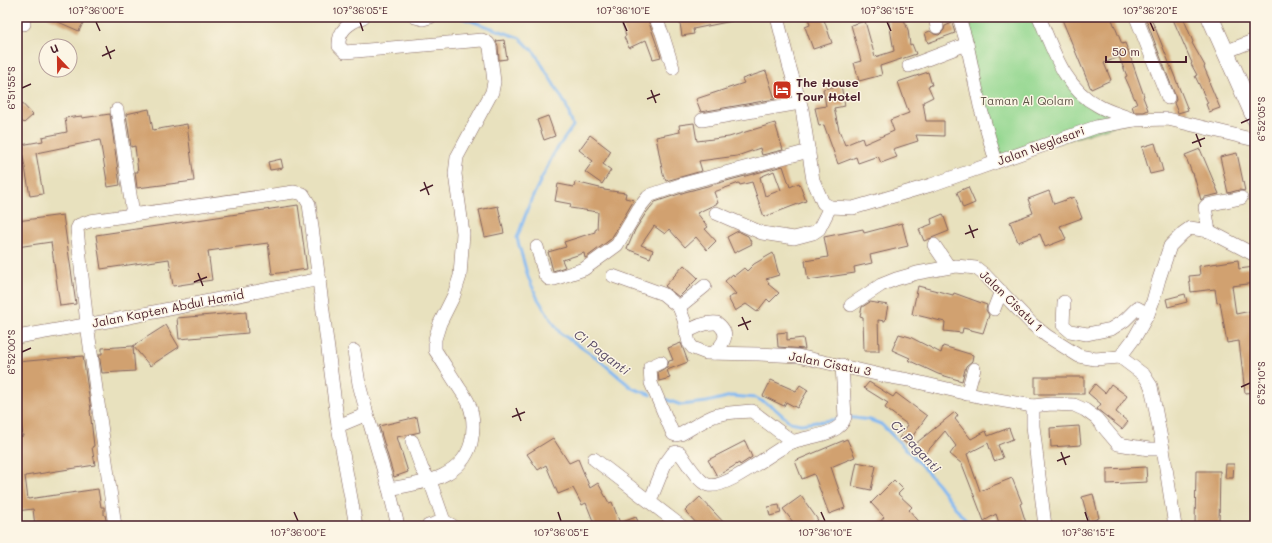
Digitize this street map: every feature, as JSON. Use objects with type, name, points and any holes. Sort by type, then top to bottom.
[{"type":"main road","points":[[1210,17],[1255,118]]},
{"type":"street","points":[[363,17],[350,22],[341,34],[339,38],[339,46],[345,52],[482,40],[488,43],[490,47],[494,82],[492,92],[458,157],[455,174],[463,233],[460,276],[454,295],[440,323],[435,339],[435,350],[469,403],[473,422],[473,433],[469,448],[458,465],[450,472],[430,481],[389,489]]},
{"type":"street","points":[[415,17],[423,19],[430,17]]},
{"type":"street","points":[[655,17],[673,68]]},
{"type":"street","points":[[716,213],[762,233],[794,238],[813,233],[818,228],[830,208],[823,203],[814,180],[800,103],[777,17]]},
{"type":"street","points":[[959,17],[967,44],[980,106],[996,162]]},
{"type":"street","points":[[1038,17],[1063,72],[1077,90],[1097,105],[1134,120]]},
{"type":"street","points":[[1136,17],[1168,98]]},
{"type":"street","points":[[1225,52],[1255,40]]},
{"type":"street","points":[[909,66],[967,44]]},
{"type":"street","points":[[702,120],[800,103]]},
{"type":"street","points":[[117,110],[133,214]]},
{"type":"street","name":"Jalan Neglasari","points":[[830,208],[853,208],[931,186],[1096,127],[1134,120],[1168,119],[1255,140]]},
{"type":"street","points":[[537,247],[545,276],[549,279],[554,279],[584,269],[617,245],[639,208],[648,197],[683,184],[809,151]]},
{"type":"street","points":[[115,526],[87,324],[77,229],[80,225],[90,221],[294,192],[303,194],[309,204],[338,426],[356,526]]},
{"type":"street","points":[[1209,231],[1205,207],[1207,205],[1241,198]]},
{"type":"street","points":[[1175,526],[1163,449],[1148,380],[1144,375],[1120,357],[1135,337],[1148,314],[1170,246],[1183,233],[1190,228],[1209,231],[1255,255]]},
{"type":"street","points":[[934,245],[949,267]]},
{"type":"street","name":"Jalan Cisatu 1","points":[[851,305],[882,285],[896,279],[917,273],[956,266],[976,268],[1001,291],[1032,324],[1047,336],[1079,356],[1094,359],[1120,357]]},
{"type":"street","name":"Jalan Cisatu 3","points":[[613,276],[663,294],[678,307],[684,320],[689,343],[693,348],[706,353],[798,356],[967,394],[1033,406],[1051,404],[1074,405],[1085,410],[1096,418],[1118,444],[1148,449],[1163,449]]},
{"type":"street","name":"Jalan Kapten Abdul Hamid","points":[[17,337],[119,319],[320,279]]},
{"type":"street","points":[[678,307],[705,286]]},
{"type":"street","points":[[994,309],[1001,291]]},
{"type":"street","points":[[1064,302],[1063,325],[1070,331],[1087,334],[1111,329],[1125,320],[1137,308],[1148,314]]},
{"type":"street","points":[[686,333],[694,327],[703,324],[717,323],[723,330],[725,339],[723,345],[714,353]]},
{"type":"street","points":[[354,351],[359,384],[398,526]]},
{"type":"street","points":[[661,362],[650,367],[650,378],[653,389],[672,432],[676,435],[681,434],[717,415],[752,411],[793,442]]},
{"type":"street","points":[[650,501],[665,464],[673,453],[680,453],[702,481],[709,485],[723,482],[736,476],[793,442],[834,430],[844,420],[842,365]]},
{"type":"street","points":[[967,394],[974,369]]},
{"type":"street","points":[[1033,406],[1033,426],[1045,526]]},
{"type":"street","points":[[338,426],[367,414]]},
{"type":"street","points":[[412,441],[422,470],[430,481],[449,524],[428,526]]},
{"type":"street","points":[[594,459],[682,526]]},
{"type":"green space","name":"Taman Al Qolam","points":[[959,17],[1039,17],[1077,91],[1134,120],[996,162]]},
{"type":"building","points":[[47,17],[86,17],[79,31]]},
{"type":"building","points":[[620,17],[647,17],[661,57],[653,59],[646,40],[629,48],[624,37],[626,36]]},
{"type":"building","points":[[679,17],[731,17],[732,21],[693,29],[694,34],[682,36]]},
{"type":"building","points":[[808,17],[823,17],[832,43],[813,49],[805,27],[810,25]]},
{"type":"building","points":[[888,17],[903,17],[908,30],[910,45],[912,44],[916,54],[880,66],[882,75],[859,81],[854,63],[861,61],[851,25],[865,21],[875,57],[894,51]]},
{"type":"building","points":[[1061,17],[1111,17],[1122,44],[1125,43],[1129,53],[1148,110],[1144,112],[1134,112],[1132,106],[1137,104],[1125,77],[1127,76],[1119,57],[1104,63],[1111,80],[1091,89]]},
{"type":"building","points":[[1145,17],[1150,17],[1188,110],[1178,113],[1174,103],[1176,100],[1175,95]]},
{"type":"building","points":[[1172,17],[1183,17],[1193,42],[1192,43],[1205,66],[1204,67],[1210,81],[1209,82],[1220,108],[1209,112],[1206,104],[1208,103],[1195,76],[1197,75]]},
{"type":"building","points":[[952,23],[955,33],[928,43],[925,33],[930,31],[939,35],[944,30],[945,26]]},
{"type":"building","points":[[504,40],[507,59],[499,60],[496,41]]},
{"type":"building","points":[[766,71],[775,99],[701,112],[696,99],[744,83],[742,79]]},
{"type":"building","points":[[928,72],[932,85],[928,86],[933,97],[923,102],[926,121],[944,121],[944,136],[916,135],[918,141],[893,149],[897,157],[881,163],[878,156],[858,163],[856,157],[838,164],[824,125],[819,126],[815,108],[826,106],[823,89],[841,85],[845,106],[834,108],[839,130],[845,145],[862,138],[864,144],[894,131],[890,120],[909,113],[898,82]]},
{"type":"building","points":[[17,98],[33,115],[24,123],[17,116]]},
{"type":"building","points":[[149,109],[153,130],[187,124],[194,181],[137,188],[135,172],[138,172],[135,146],[131,147],[126,114]]},
{"type":"building","points":[[110,114],[120,185],[108,187],[100,140],[36,153],[43,194],[30,196],[21,145],[43,141],[42,137],[67,132],[65,118],[82,116],[82,118]]},
{"type":"building","points":[[548,116],[555,136],[544,140],[537,120]]},
{"type":"building","points":[[694,123],[697,141],[729,137],[775,123],[783,150],[762,155],[760,148],[737,156],[699,161],[702,171],[666,181],[663,174],[656,137],[680,132],[679,125]]},
{"type":"building","points":[[590,135],[611,151],[603,164],[611,170],[602,184],[585,172],[593,161],[579,150]]},
{"type":"building","points":[[1155,143],[1163,171],[1150,174],[1142,147]]},
{"type":"building","points":[[1200,149],[1219,194],[1205,197],[1201,200],[1193,173],[1185,155]]},
{"type":"building","points":[[1237,153],[1245,191],[1239,190],[1228,193],[1220,157]]},
{"type":"building","points":[[281,159],[283,168],[270,170],[268,162]]},
{"type":"building","points":[[783,166],[790,187],[799,183],[806,201],[764,217],[752,182],[740,185],[739,183],[714,192],[718,203],[697,213],[708,227],[705,229],[716,241],[707,250],[696,237],[685,247],[669,229],[665,234],[654,226],[641,245],[653,250],[650,258],[627,249],[635,230],[655,202],[685,192]],"holes":[[[774,171],[781,190],[765,196],[760,177]]]},
{"type":"building","points":[[575,182],[604,190],[626,193],[625,198],[634,200],[611,239],[585,258],[584,253],[562,260],[565,267],[553,271],[548,252],[566,247],[564,242],[595,232],[597,229],[598,212],[570,208],[571,204],[555,201],[558,184],[574,187]]},
{"type":"building","points":[[968,187],[975,203],[963,208],[957,192]]},
{"type":"building","points":[[1049,191],[1054,204],[1074,197],[1082,218],[1060,226],[1066,239],[1045,247],[1040,234],[1018,242],[1010,222],[1033,213],[1028,199]]},
{"type":"building","points":[[298,205],[307,269],[272,274],[268,243],[208,251],[212,280],[173,286],[169,259],[101,269],[96,235]]},
{"type":"building","points":[[498,206],[504,233],[485,237],[479,210]]},
{"type":"building","points":[[943,214],[949,231],[924,241],[919,229],[932,224],[931,219]]},
{"type":"building","points":[[63,215],[76,304],[60,306],[51,242],[17,247],[17,221]]},
{"type":"building","points":[[902,223],[908,246],[870,255],[872,263],[854,267],[855,273],[808,280],[805,261],[828,257],[824,237],[863,229],[864,233]]},
{"type":"building","points":[[738,231],[748,236],[752,244],[734,253],[727,237]]},
{"type":"building","points":[[773,253],[779,275],[766,279],[769,283],[768,284],[779,293],[770,302],[767,299],[757,312],[746,304],[735,311],[728,298],[736,294],[725,281],[733,274],[734,276],[744,268],[747,271],[754,264]]},
{"type":"building","points":[[1238,260],[1239,269],[1254,267],[1255,278],[1255,283],[1232,286],[1236,314],[1255,310],[1255,392],[1245,393],[1239,341],[1227,343],[1220,302],[1217,303],[1215,289],[1191,292],[1189,276],[1200,275],[1199,266]]},
{"type":"building","points":[[684,265],[698,278],[679,297],[665,286]]},
{"type":"building","points":[[918,286],[953,295],[954,293],[987,305],[986,310],[989,315],[983,333],[963,328],[962,333],[944,331],[945,322],[912,314]]},
{"type":"building","points":[[1185,294],[1187,302],[1168,307],[1166,299]]},
{"type":"building","points":[[870,302],[888,305],[885,321],[878,320],[879,351],[864,351],[863,317],[860,316],[862,307]]},
{"type":"building","points":[[246,312],[248,333],[179,339],[177,318]]},
{"type":"building","points":[[166,325],[179,347],[150,366],[133,346]]},
{"type":"building","points":[[787,332],[787,340],[803,338],[805,349],[778,347],[777,333]]},
{"type":"building","points":[[899,334],[910,337],[941,353],[943,346],[973,355],[972,361],[966,366],[962,381],[938,374],[908,360],[910,358],[892,350]]},
{"type":"building","points":[[681,343],[688,362],[667,370],[670,378],[659,381],[658,372],[667,367],[669,361],[673,360],[668,348]]},
{"type":"building","points":[[133,346],[135,371],[102,373],[99,354],[102,354],[102,348]]},
{"type":"building","points":[[83,356],[91,410],[94,446],[92,447],[95,465],[25,476],[28,499],[98,489],[101,507],[104,507],[104,515],[107,525],[35,526],[33,509],[17,511],[17,437],[23,436],[20,417],[17,417],[17,362]]},
{"type":"building","points":[[1035,377],[1084,377],[1084,394],[1035,394]]},
{"type":"building","points":[[771,380],[796,391],[800,385],[808,390],[797,408],[786,402],[784,406],[763,396]]},
{"type":"building","points":[[869,382],[893,397],[896,393],[927,416],[907,444],[899,438],[908,425],[885,408],[888,403],[864,388]]},
{"type":"building","points":[[1095,384],[1105,393],[1111,384],[1127,396],[1116,412],[1128,422],[1122,429],[1097,409],[1101,404],[1088,393]]},
{"type":"building","points":[[955,412],[958,415],[955,419],[971,439],[986,431],[988,436],[1009,428],[1013,439],[998,445],[1003,458],[994,461],[988,443],[967,454],[980,491],[1012,478],[1022,503],[1020,504],[1027,526],[1000,526],[996,514],[984,521],[962,464],[950,454],[956,446],[945,431],[925,454],[915,444]]},
{"type":"building","points":[[417,417],[420,432],[397,437],[408,472],[394,477],[379,426]]},
{"type":"building","points":[[1079,426],[1081,445],[1051,447],[1050,428]]},
{"type":"building","points":[[553,438],[569,463],[578,459],[590,488],[598,483],[609,503],[612,502],[620,523],[636,517],[640,526],[595,526],[586,503],[582,505],[573,488],[558,494],[546,465],[538,470],[527,454]]},
{"type":"building","points":[[847,439],[855,457],[831,467],[845,508],[829,514],[814,474],[802,479],[795,461]]},
{"type":"building","points":[[745,441],[752,457],[740,465],[739,463],[717,476],[708,460]]},
{"type":"building","points":[[857,462],[876,466],[871,490],[852,486]]},
{"type":"building","points":[[1226,464],[1234,464],[1233,478],[1225,478]]},
{"type":"building","points":[[1146,467],[1147,482],[1107,484],[1107,469]]},
{"type":"building","points":[[1196,471],[1220,471],[1219,526],[1195,526]]},
{"type":"building","points":[[894,480],[903,489],[898,494],[912,507],[909,510],[923,526],[884,526],[880,522],[884,517],[871,503]]},
{"type":"building","points":[[1093,494],[1099,518],[1089,522],[1082,497]]},
{"type":"building","points":[[801,496],[818,520],[809,526],[796,526],[783,509]]},
{"type":"building","points":[[700,497],[727,526],[699,526],[685,511]]},
{"type":"building","points":[[779,505],[781,513],[770,516],[768,507]]},
{"type":"waterway","name":"Ci Paganti","points":[[460,17],[520,38],[535,53],[566,105],[573,126],[554,153],[531,200],[517,238],[528,277],[538,299],[560,333],[597,358],[632,388],[651,395]]},
{"type":"waterway","name":"Ci Paganti","points":[[662,398],[681,405],[707,402],[731,396],[756,398],[773,407],[790,422],[801,424],[840,419]]},
{"type":"waterway","name":"Ci Paganti","points":[[847,417],[870,420],[881,424],[938,484],[971,526]]},
{"type":"place","name":"The House Tour Hotel","points":[[782,90]]}]
